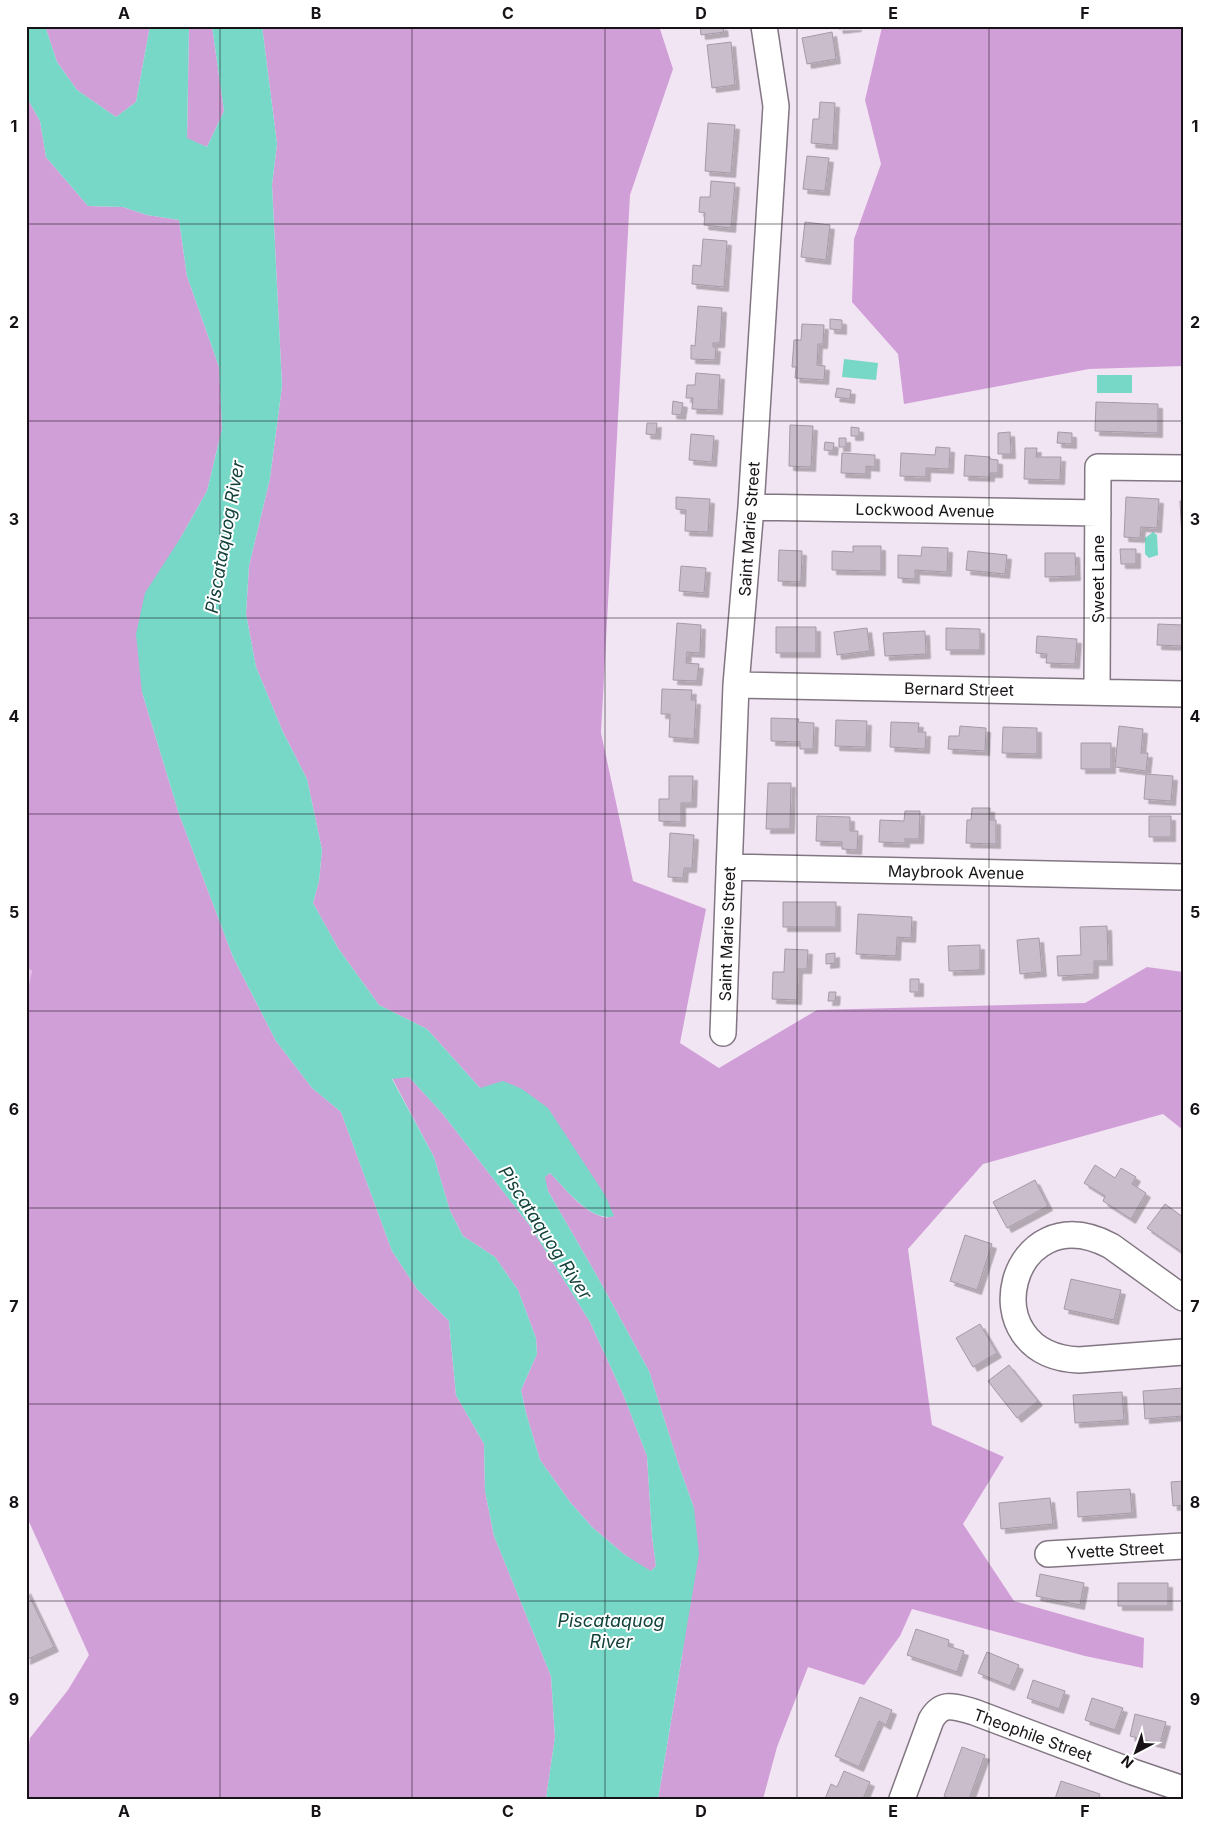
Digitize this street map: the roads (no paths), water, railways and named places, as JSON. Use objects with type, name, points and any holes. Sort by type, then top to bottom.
[{"type":"street","name":"Saint Marie Street","points":[[723,1034],[736,685],[751,507],[776,106],[764,26]]},
{"type":"street","name":"Sweet Lane","points":[[1097,692],[1098,467],[1183,468]]},
{"type":"street","name":"Lockwood Avenue","points":[[751,507],[1098,513]]},
{"type":"street","name":"Bernard Street","points":[[736,685],[1183,694]]},
{"type":"street","name":"Maybrook Avenue","points":[[729,867],[1183,877]]},
{"type":"street","points":[[1183,1298],[1111,1246],[1085,1235],[1071,1234],[1056,1237],[1038,1247],[1023,1262],[1016,1275],[1013,1289],[1016,1317],[1022,1330],[1030,1341],[1053,1356],[1078,1360],[1183,1352]]},
{"type":"street","name":"Yvette Street","points":[[1048,1554],[1183,1546]]},
{"type":"street","name":"Theophile Street","points":[[902,1799],[925,1733],[934,1714],[946,1706],[954,1706],[974,1712],[1183,1789]]},
{"type":"water","name":"Piscataquog River","points":[[26,26],[45,26],[57,62],[77,90],[116,117],[136,102],[150,26],[189,26],[187,138],[207,147],[224,111],[212,26],[262,26],[277,144],[272,185],[282,386],[270,478],[249,566],[246,614],[256,667],[283,732],[307,779],[322,850],[319,881],[313,903],[338,948],[379,1005],[427,1029],[480,1088],[503,1081],[522,1089],[548,1108],[605,1195],[614,1216],[605,1217],[596,1214],[579,1203],[550,1173],[545,1177],[548,1191],[649,1371],[694,1508],[699,1554],[658,1799],[546,1799],[555,1737],[551,1676],[494,1536],[485,1491],[484,1444],[456,1395],[449,1321],[417,1289],[392,1251],[341,1112],[312,1088],[276,1041],[233,957],[179,814],[142,692],[136,634],[145,593],[181,537],[207,491],[222,429],[219,367],[187,276],[179,220],[147,215],[123,207],[88,206],[46,157],[40,121],[26,96]],"holes":[[[409,1077],[442,1113],[530,1226],[590,1322],[623,1394],[647,1456],[652,1536],[656,1566],[651,1571],[625,1555],[592,1527],[570,1502],[540,1460],[521,1390],[537,1354],[536,1338],[518,1290],[495,1257],[463,1236],[450,1211],[434,1157],[392,1079]]]},
{"type":"water","points":[[844,359],[878,363],[876,380],[842,377]]},
{"type":"water","points":[[1097,375],[1132,375],[1132,393],[1097,393]]},
{"type":"water","points":[[1153,532],[1157,535],[1158,555],[1149,558],[1145,554],[1145,538]]}]
